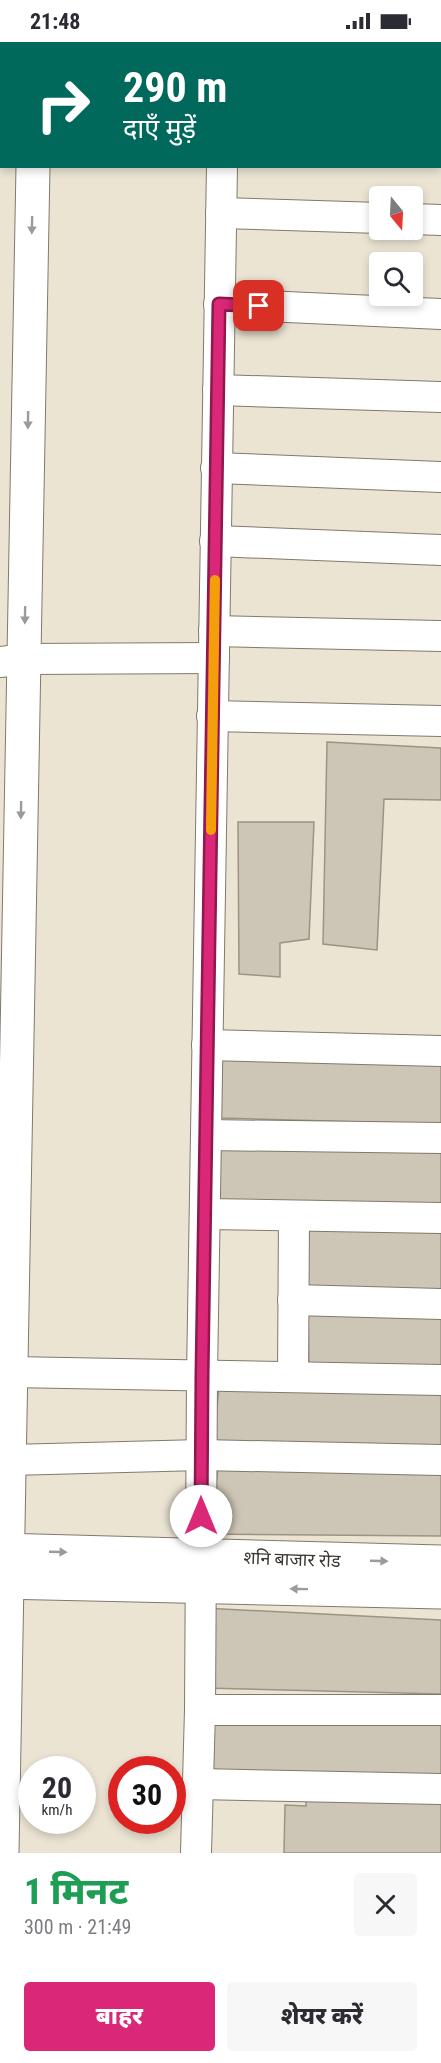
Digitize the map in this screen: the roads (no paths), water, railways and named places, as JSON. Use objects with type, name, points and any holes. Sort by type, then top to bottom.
[{"type":"street","points":[[2,1853],[4,1550],[10,1461],[12,1372],[12,661],[33,168]]},
{"type":"street","points":[[196,1853],[222,168]]},
{"type":"street","points":[[221,213],[369,218]]},
{"type":"street","points":[[423,219],[441,220]]},
{"type":"street","points":[[219,304],[441,314]]},
{"type":"street","points":[[218,390],[441,398]]},
{"type":"street","points":[[216,468],[441,477]]},
{"type":"street","points":[[215,541],[441,550]]},
{"type":"street","points":[[12,661],[214,645],[441,636]]},
{"type":"street","points":[[212,716],[441,721]]},
{"type":"street","points":[[207,1045],[441,1051]]},
{"type":"street","points":[[207,1135],[441,1138]]},
{"type":"street","points":[[205,1214],[441,1218]]},
{"type":"street","points":[[293,1377],[294,1217]]},
{"type":"street","points":[[293,1300],[441,1304]]},
{"type":"street","points":[[12,1372],[441,1380]]},
{"type":"street","points":[[10,1461],[201,1455],[441,1460]]},
{"type":"street","name":"शनि बाजार रोड","points":[[4,1550],[201,1571],[441,1592]]},
{"type":"street","name":"शनि बाजार रोड","points":[[4,1582],[201,1571],[441,1563]]},
{"type":"street","points":[[200,1710],[441,1710]]},
{"type":"street","points":[[198,1784],[441,1789]]}]
